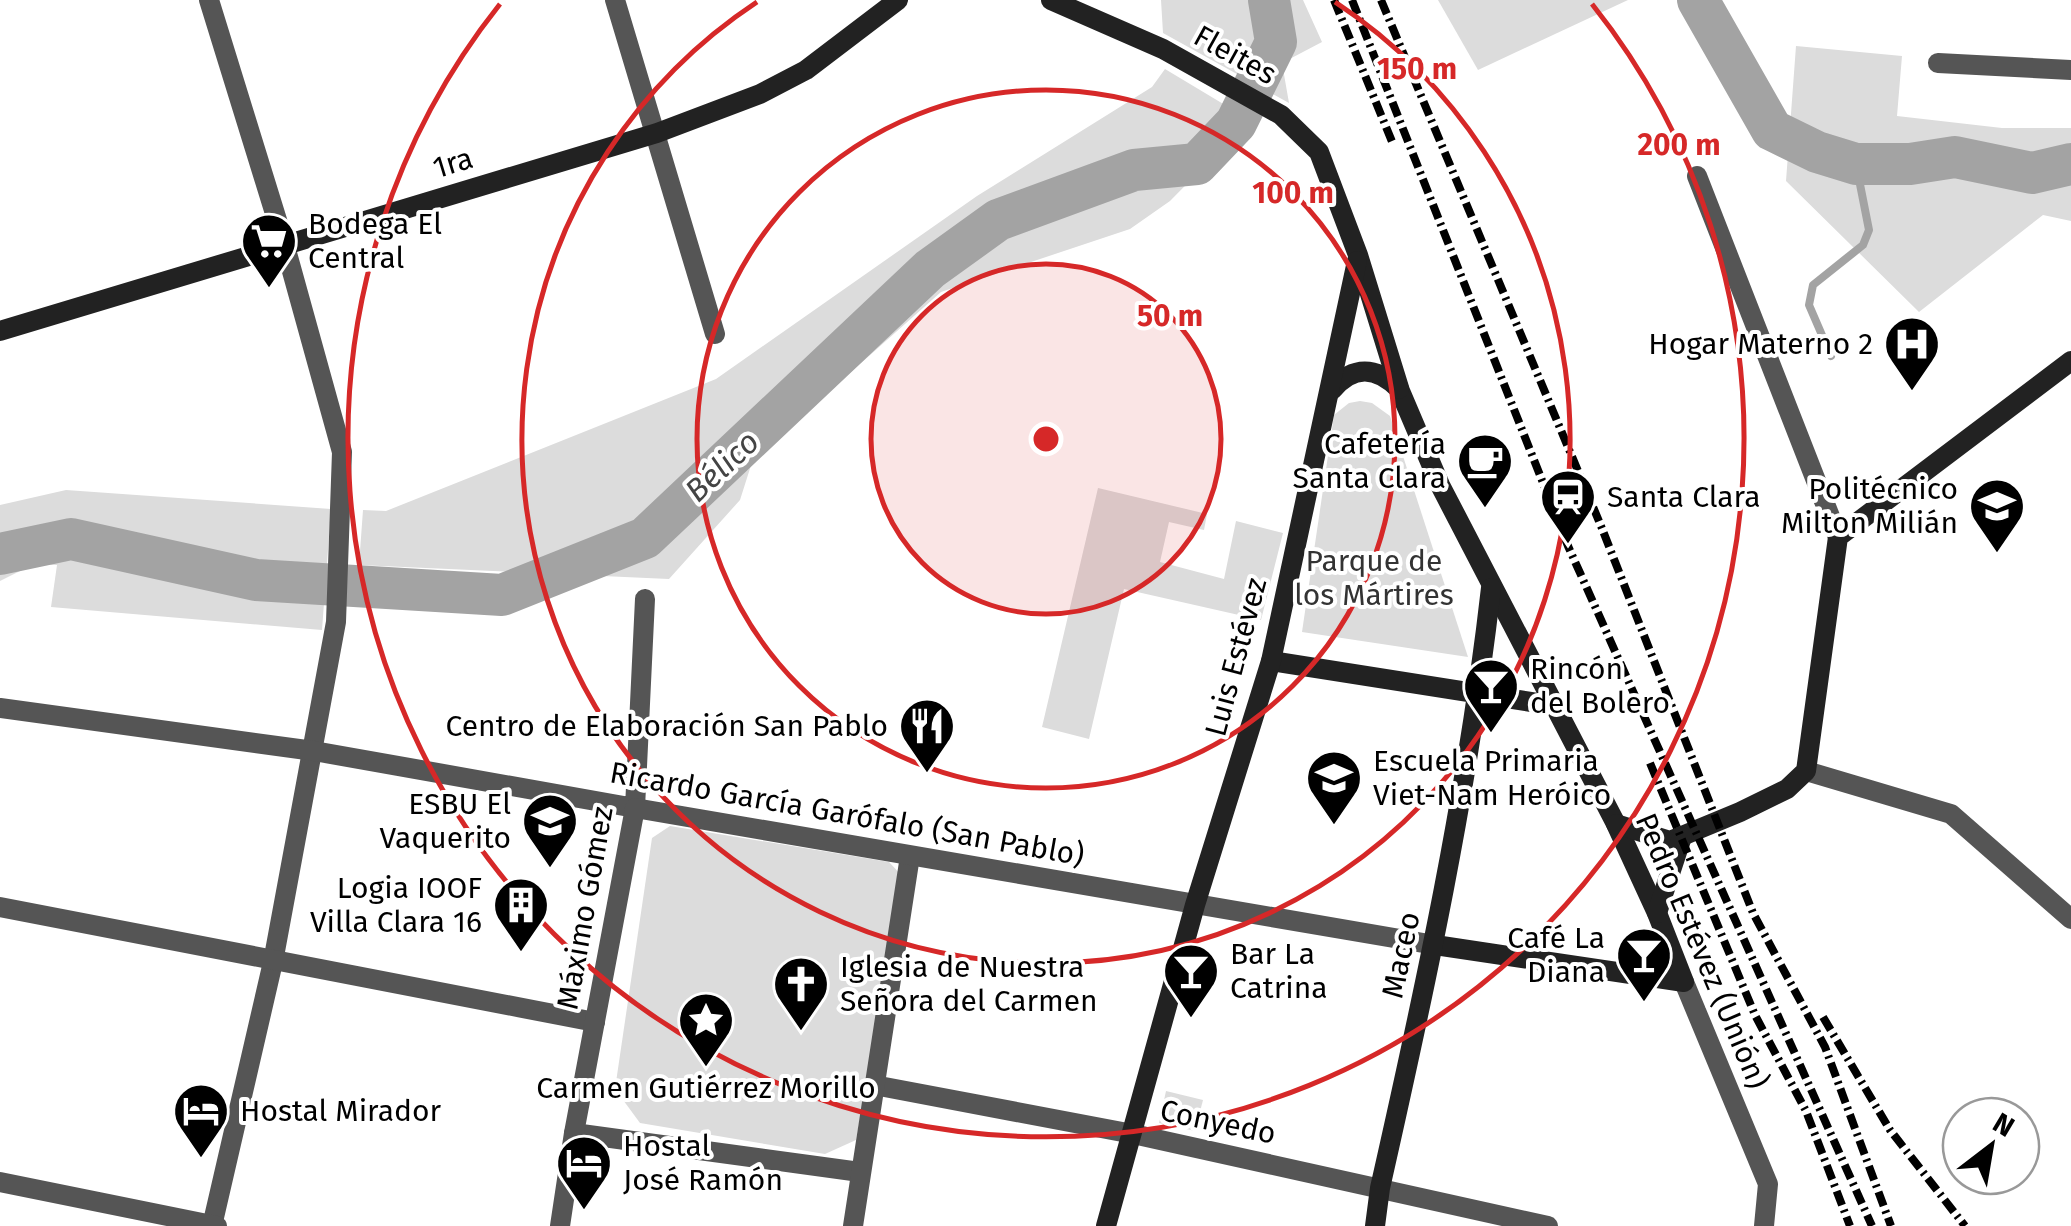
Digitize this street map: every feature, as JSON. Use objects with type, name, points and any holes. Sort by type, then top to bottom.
[{"type":"main road","name":"1ra","points":[[0,331],[657,133],[760,94],[806,70],[898,0]]},
{"type":"main road","name":"Fleites","points":[[1050,0],[1163,49],[1281,115],[1319,152],[1358,255]]},
{"type":"main road","name":"Luis Estévez","points":[[1106,1226],[1195,904],[1271,661],[1358,255]]},
{"type":"main road","points":[[1358,255],[1400,390],[1440,485],[1556,706]]},
{"type":"main road","points":[[1616,824],[1670,841],[1787,789],[1806,771],[1838,537],[2071,361]]},
{"type":"main road","points":[[1332,390],[1346,375],[1364,370],[1382,374],[1400,390]]},
{"type":"main road","points":[[1479,696],[1491,588]]},
{"type":"main road","points":[[1271,661],[1556,706]]},
{"type":"main road","name":"Maceo","points":[[1375,1226],[1380,1188],[1435,945],[1479,696]]},
{"type":"main road","name":"Pedro Estévez (Unión)","points":[[1556,706],[1616,824],[1684,982]]},
{"type":"main road","points":[[1657,913],[1682,837]]},
{"type":"main road","name":"Ricardo García Garófalo (San Pablo)","points":[[1435,945],[1684,982]]},
{"type":"street","points":[[0,1182],[214,1226],[273,962],[314,751],[336,622],[342,452],[286,246],[209,0]]},
{"type":"street","points":[[616,0],[715,334]]},
{"type":"street","points":[[1938,63],[2071,70]]},
{"type":"street","points":[[1697,176],[1838,537]]},
{"type":"street","name":"Máximo Gómez","points":[[560,1226],[635,808],[645,599]]},
{"type":"street","name":"Ricardo García Garófalo (San Pablo)","points":[[0,708],[314,751],[1435,945]]},
{"type":"street","points":[[1806,771],[1951,814],[2071,919]]},
{"type":"street","points":[[853,1226],[910,856]]},
{"type":"street","points":[[0,907],[594,1022]]},
{"type":"street","name":"Pedro Estévez (Unión)","points":[[1684,982],[1768,1184],[1764,1226]]},
{"type":"street","name":"Conyedo","points":[[874,1086],[1132,1134],[1548,1226]]},
{"type":"street","points":[[574,1133],[860,1172]]},
{"type":"green space","points":[[1161,0],[1303,0],[1322,42],[1282,63],[1289,103],[1163,33]]},
{"type":"green space","points":[[1438,0],[1628,0],[1478,70]]},
{"type":"green space","points":[[1796,46],[1902,56],[1897,116],[2002,128],[2071,128],[2071,221],[2043,215],[1919,312],[1786,181]]},
{"type":"green space","points":[[1165,69],[1250,120],[1170,201],[1130,229],[941,292],[753,459],[740,500],[669,579],[359,565],[363,510],[386,511],[716,379],[977,196],[1152,87]]},
{"type":"green space","name":"Parque de los Mártires","points":[[1349,403],[1372,403],[1390,416],[1468,657],[1302,632],[1334,415]]},
{"type":"green space","points":[[1098,488],[1207,514],[1204,530],[1169,522],[1160,562],[1224,579],[1236,521],[1283,533],[1261,620],[1124,589],[1089,739],[1042,727]]},
{"type":"green space","points":[[66,490],[331,509],[322,630],[51,607],[57,565],[34,564],[0,581],[0,505]]},
{"type":"green space","points":[[670,826],[889,862],[903,877],[856,1140],[825,1154],[640,1123],[615,1089],[652,838]]},
{"type":"green space","points":[[1166,1091],[1203,1100],[1195,1131],[1159,1123]]},
{"type":"waterway","name":"Bélico","points":[[0,554],[71,539],[256,580],[502,595],[645,538],[930,269],[998,220],[1134,170],[1197,164],[1236,123],[1276,42],[1269,0]]},
{"type":"waterway","points":[[1698,0],[1772,130],[1817,152],[1856,164],[1910,164],[1955,157],[2032,173],[2071,164]]},
{"type":"waterway","points":[[1831,356],[1809,305],[1813,285],[1863,245],[1869,230],[1856,164]]},
{"type":"railway","points":[[1334,0],[1393,144]]},
{"type":"railway","points":[[1352,0],[1568,546],[1872,1226]]},
{"type":"railway","points":[[1381,0],[1601,526],[1753,913],[1825,1047],[1891,1226]]},
{"type":"railway","points":[[1650,763],[1755,1015],[1806,1111],[1850,1226]]},
{"type":"railway","points":[[1823,1017],[1890,1130],[1965,1226]]},
{"type":"place","name":"Bodega El Central","points":[[269,290]]},
{"type":"place","name":"Hogar Materno 2","points":[[1912,393]]},
{"type":"place","name":"Cafetería Santa Clara","points":[[1485,510]]},
{"type":"place","name":"Santa Clara","points":[[1568,546]]},
{"type":"place","name":"Politécnico Milton Milián","points":[[1997,555]]},
{"type":"place","name":"Rincón del Bolero","points":[[1491,735]]},
{"type":"place","name":"Centro de Elaboración San Pablo","points":[[927,775]]},
{"type":"place","name":"Escuela Primaria Viet-Nam Heróico","points":[[1334,827]]},
{"type":"place","name":"ESBU El Vaquerito","points":[[550,870]]},
{"type":"place","name":"Logia IOOF Villa Clara 16","points":[[521,954]]},
{"type":"place","name":"Café La Diana","points":[[1644,1004]]},
{"type":"place","name":"Bar La Catrina","points":[[1191,1020]]},
{"type":"place","name":"Iglesia de Nuestra Señora del Carmen","points":[[801,1033]]},
{"type":"place","name":"Carmen Gutiérrez Morillo","points":[[706,1069]]},
{"type":"place","name":"Hostal Mirador","points":[[201,1160]]},
{"type":"place","name":"Hostal José Ramón","points":[[584,1212]]}]
